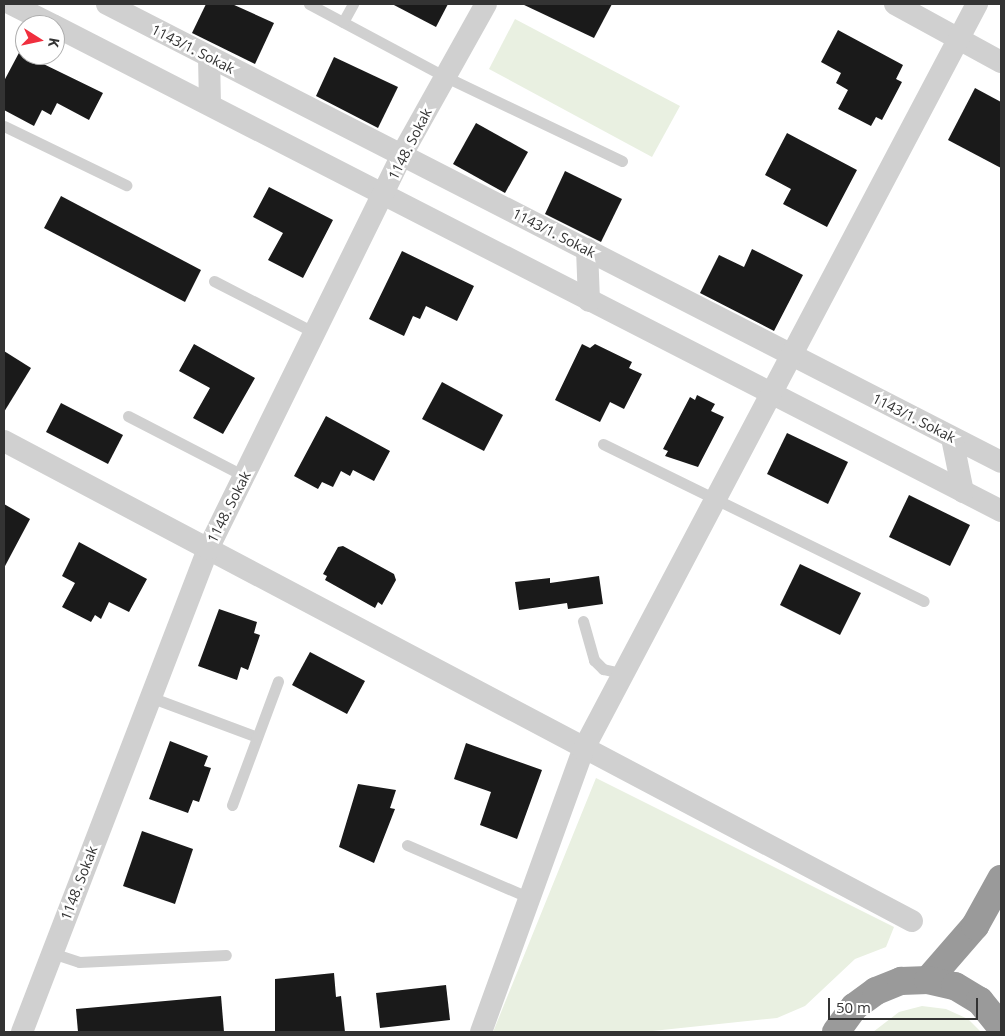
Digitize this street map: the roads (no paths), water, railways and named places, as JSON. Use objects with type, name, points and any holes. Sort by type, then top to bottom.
[{"type":"highway","points":[[928,980],[975,926],[1001,879]]},
{"type":"highway","points":[[833,1031],[854,1007],[876,991],[901,982],[928,980],[956,986],[980,1001],[1001,1027]]},
{"type":"street","points":[[4,16],[11,4],[32,15]]},
{"type":"street","name":"1143/1. Sokak","points":[[107,4],[1001,462]]},
{"type":"street","name":"1148. Sokak","points":[[22,1032],[208,549],[384,195],[401,156],[486,4]]},
{"type":"street","points":[[895,4],[957,40],[1001,62]]},
{"type":"street","points":[[481,1032],[583,750],[625,674],[771,393],[794,356],[977,4]]},
{"type":"street","points":[[65,32],[210,104],[589,301],[1001,511]]},
{"type":"street","points":[[208,57],[210,104]]},
{"type":"street","points":[[587,249],[589,301]]},
{"type":"street","points":[[952,438],[963,492]]},
{"type":"street","points":[[4,441],[583,750],[912,921]]},
{"type":"lane","points":[[309,4],[446,77],[622,160]]},
{"type":"lane","points":[[343,22],[353,4]]},
{"type":"lane","points":[[4,126],[126,185]]},
{"type":"lane","points":[[214,281],[316,333]]},
{"type":"lane","points":[[128,416],[244,476]]},
{"type":"lane","points":[[603,444],[924,601]]},
{"type":"lane","points":[[584,621],[594,660],[603,669],[625,674]]},
{"type":"lane","points":[[232,805],[278,681]]},
{"type":"lane","points":[[150,697],[257,737]]},
{"type":"lane","points":[[407,845],[530,898]]},
{"type":"lane","points":[[52,953],[79,962],[226,955]]}]
